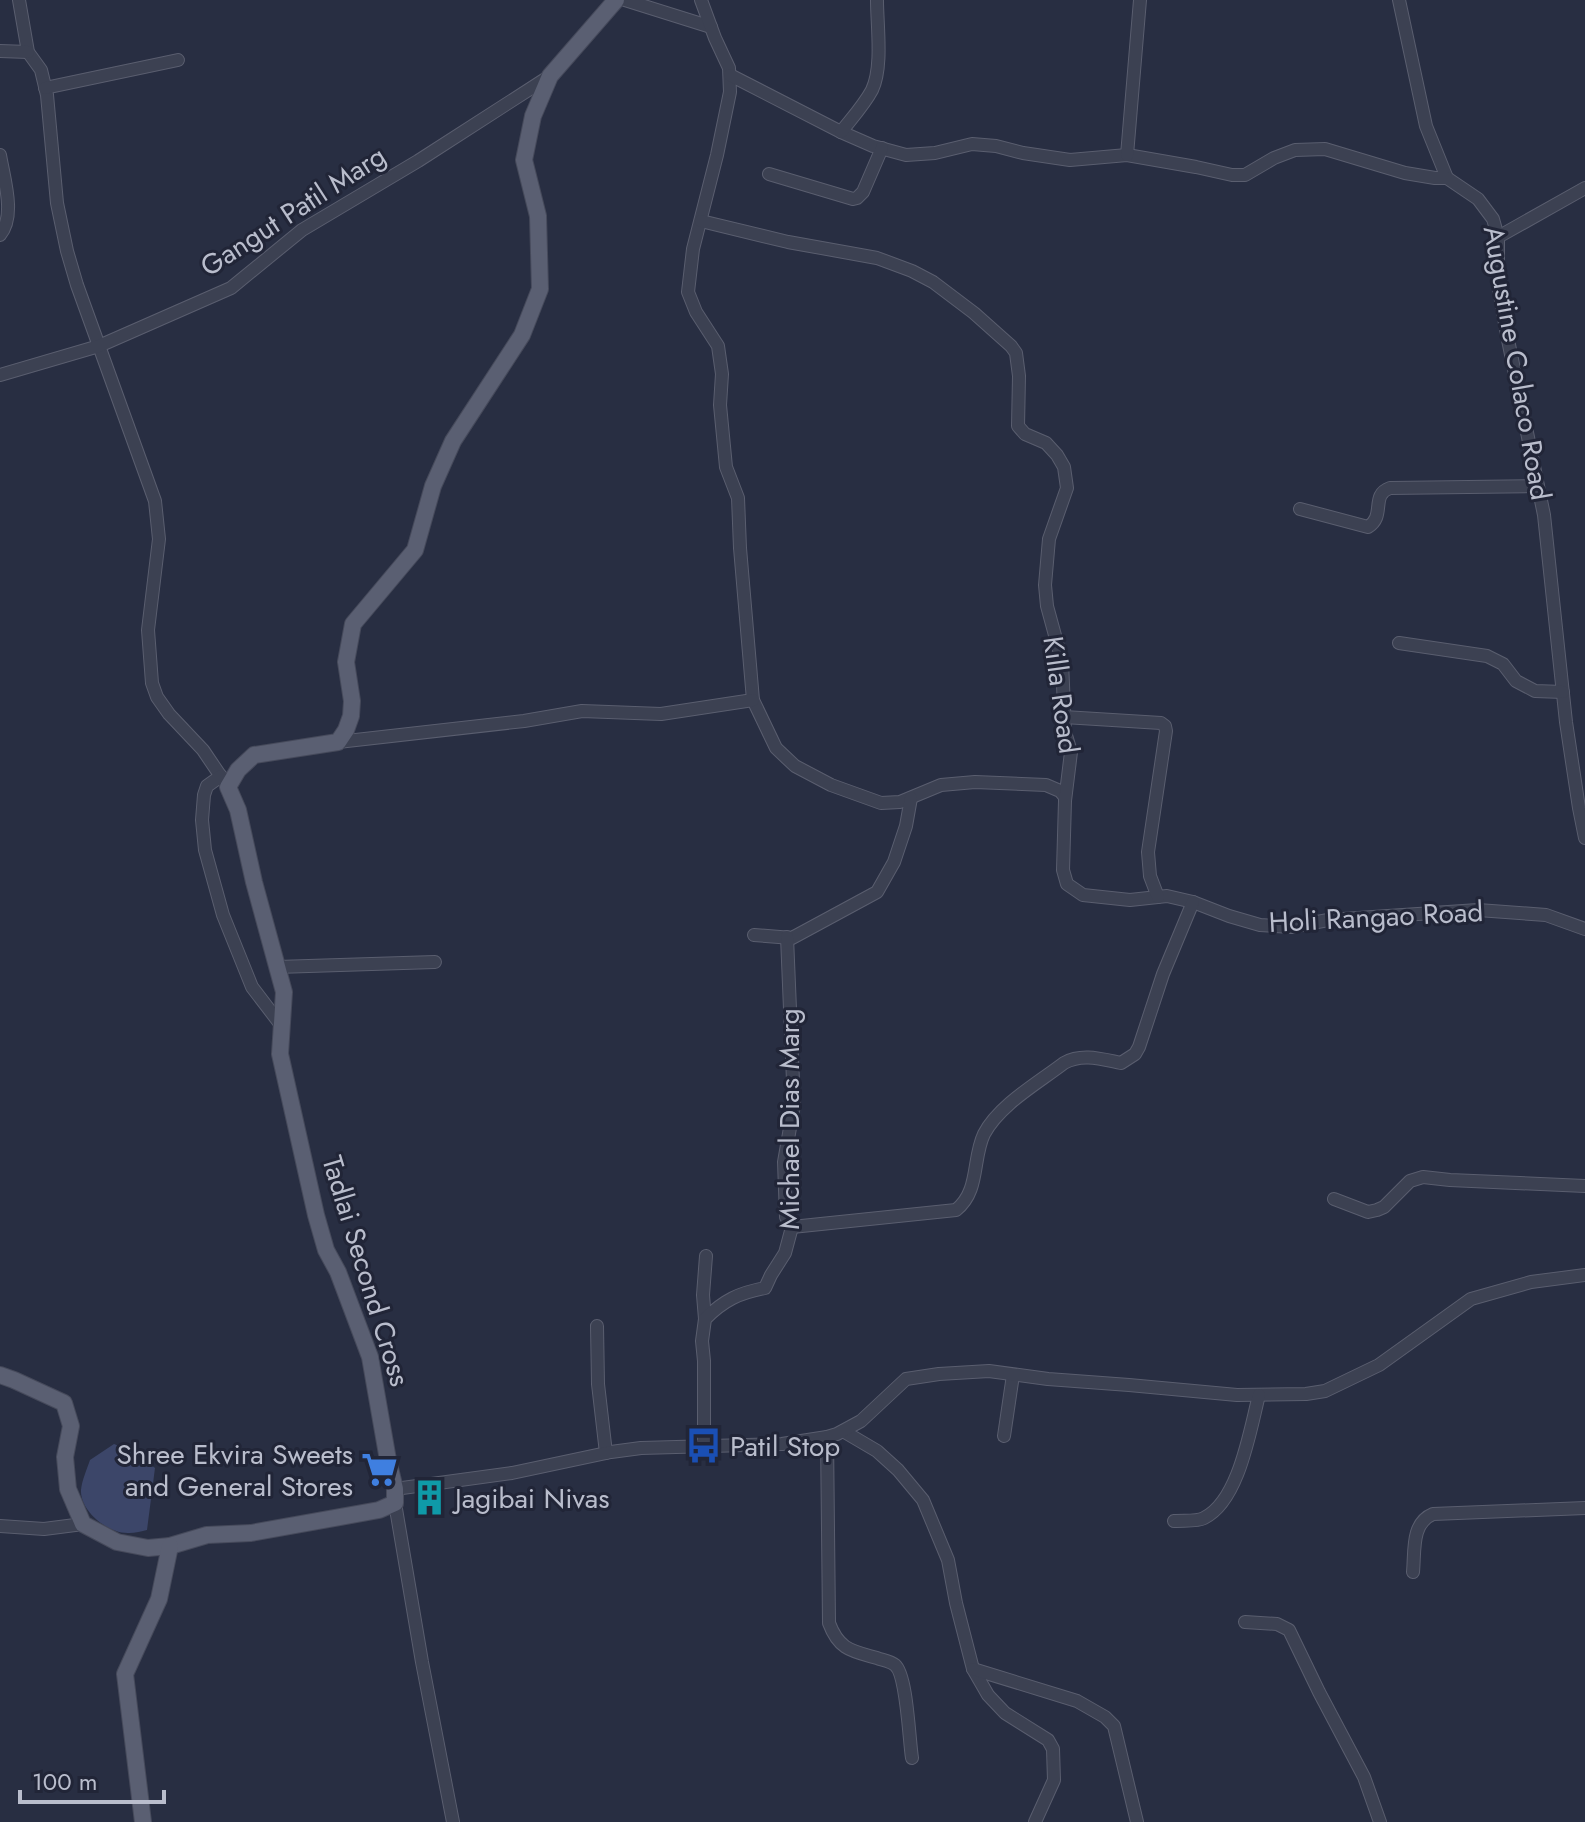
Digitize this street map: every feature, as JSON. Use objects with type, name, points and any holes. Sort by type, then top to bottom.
[{"type":"main road","name":"Gangut Patil Marg","points":[[550,76],[616,0]]},
{"type":"main road","points":[[225,782],[254,755],[338,742],[346,730],[352,701],[346,662],[353,624],[415,550],[433,486],[453,441],[522,335],[540,289],[538,216],[524,160],[533,116],[550,76]]},
{"type":"main road","name":"Tadlai Second Cross","points":[[225,782],[238,810],[284,992],[280,1054],[316,1215],[326,1250],[338,1272],[370,1357],[395,1496]]},
{"type":"main road","points":[[0,1375],[64,1403],[71,1426],[65,1457],[68,1489],[83,1524],[117,1542],[148,1548],[170,1546],[207,1535],[251,1533],[379,1510],[395,1496]]},
{"type":"main road","points":[[143,1822],[125,1674],[159,1599],[170,1546]]},
{"type":"street","name":"Tadlai Second Cross","points":[[19,0],[28,52],[41,70],[45,88],[57,203],[67,251],[155,501],[159,539],[148,630],[152,683],[169,714],[203,750],[225,782]]},
{"type":"street","points":[[625,0],[711,27]]},
{"type":"street","name":"Killa Road","points":[[701,0],[729,68],[730,92],[693,249],[688,292],[696,312],[718,346],[726,467],[738,498],[753,700],[776,748],[795,766],[831,785],[881,803],[900,802],[941,785],[975,782],[1046,785],[1060,791],[1065,797]]},
{"type":"street","points":[[841,132],[865,102],[876,78],[877,0]]},
{"type":"street","points":[[1127,155],[1140,0]]},
{"type":"street","points":[[1399,0],[1426,126],[1447,178]]},
{"type":"street","points":[[0,51],[28,52]]},
{"type":"street","points":[[45,88],[178,60]]},
{"type":"street","name":"Augustine Colaco Road","points":[[730,75],[841,132],[906,155],[935,153],[972,144],[1070,160],[1127,155],[1245,175],[1295,150],[1325,149],[1405,173],[1447,178],[1478,199],[1493,219],[1498,237],[1498,283],[1544,515],[1574,779],[1585,838]]},
{"type":"street","name":"Gangut Patil Marg","points":[[0,375],[99,346],[231,288],[302,230],[418,161],[550,76]]},
{"type":"street","points":[[769,174],[853,199],[863,192],[882,148]]},
{"type":"street","points":[[0,155],[9,211],[8,223],[0,235]]},
{"type":"street","points":[[1498,237],[1584,189]]},
{"type":"street","name":"Killa Road","points":[[701,221],[788,242],[877,258],[912,271],[933,282],[974,313],[1016,353],[1020,405],[1018,426],[1025,434],[1046,443],[1057,455],[1064,467],[1067,488],[1049,539],[1045,585],[1047,606],[1062,661],[1065,732],[1071,752],[1065,797]]},
{"type":"street","points":[[1300,509],[1368,527],[1377,517],[1380,497],[1384,490],[1390,488],[1538,486]]},
{"type":"street","points":[[1399,643],[1487,656],[1503,664],[1516,681],[1535,691],[1563,692]]},
{"type":"street","points":[[338,742],[524,721],[582,711],[661,714],[753,700]]},
{"type":"street","points":[[1064,717],[1161,723],[1165,726],[1148,852],[1150,876],[1158,897]]},
{"type":"street","points":[[225,782],[207,786],[204,795],[202,820],[205,850],[223,915],[252,987],[281,1025]]},
{"type":"street","name":"Holi Rangao Road","points":[[1065,797],[1063,870],[1067,884],[1083,895],[1130,900],[1167,896],[1260,925],[1291,927],[1328,920],[1478,910],[1546,915],[1585,929]]},
{"type":"street","points":[[754,935],[792,938],[877,892],[894,862],[911,798]]},
{"type":"street","points":[[792,1227],[956,1210],[964,1204],[970,1192],[983,1137],[999,1113],[1072,1059],[1085,1057],[1121,1063],[1135,1054],[1193,902]]},
{"type":"street","name":"Michael Dias Marg","points":[[705,1319],[725,1301],[765,1288],[785,1253],[792,1227],[786,1217],[784,1162],[794,1105],[787,937]]},
{"type":"street","points":[[277,967],[435,962]]},
{"type":"street","points":[[1334,1199],[1368,1212],[1377,1210],[1410,1181],[1423,1177],[1585,1186]]},
{"type":"street","points":[[704,1446],[702,1341],[706,1256]]},
{"type":"street","points":[[395,1496],[641,1448],[782,1444],[827,1437],[861,1421],[906,1379],[939,1374],[989,1371],[1188,1392],[1259,1395],[1325,1391],[1379,1365],[1471,1299],[1531,1282],[1585,1275]]},
{"type":"street","points":[[597,1326],[598,1384],[606,1453]]},
{"type":"street","points":[[1004,1436],[1013,1375]]},
{"type":"street","points":[[1174,1521],[1203,1519],[1223,1502],[1243,1456],[1259,1395]]},
{"type":"street","points":[[843,1431],[877,1451],[923,1500],[948,1560],[973,1669],[988,1695],[1005,1713],[1048,1740],[1053,1749],[1054,1780],[1035,1822]]},
{"type":"street","points":[[827,1437],[829,1623],[841,1645],[896,1665],[903,1681],[912,1758]]},
{"type":"street","name":"Tadlai Second Cross","points":[[395,1496],[422,1662],[453,1822]]},
{"type":"street","points":[[1413,1572],[1416,1531],[1425,1517],[1433,1514],[1585,1508]]},
{"type":"street","points":[[0,1526],[44,1529],[83,1524]]},
{"type":"street","points":[[1245,1622],[1277,1624],[1289,1630],[1364,1777],[1380,1822]]},
{"type":"street","points":[[973,1669],[1077,1701],[1105,1717],[1114,1726],[1137,1822]]},
{"type":"water","points":[[114,1444],[134,1452],[155,1468],[147,1530],[129,1533],[113,1530],[90,1514],[85,1506],[81,1490],[90,1460]]},
{"type":"place","name":"Patil Stop","points":[[704,1446]]},
{"type":"place","name":"Shree Ekvira Sweets and General Stores","points":[[379,1470]]},
{"type":"place","name":"Jagibai Nivas","points":[[429,1498]]}]
